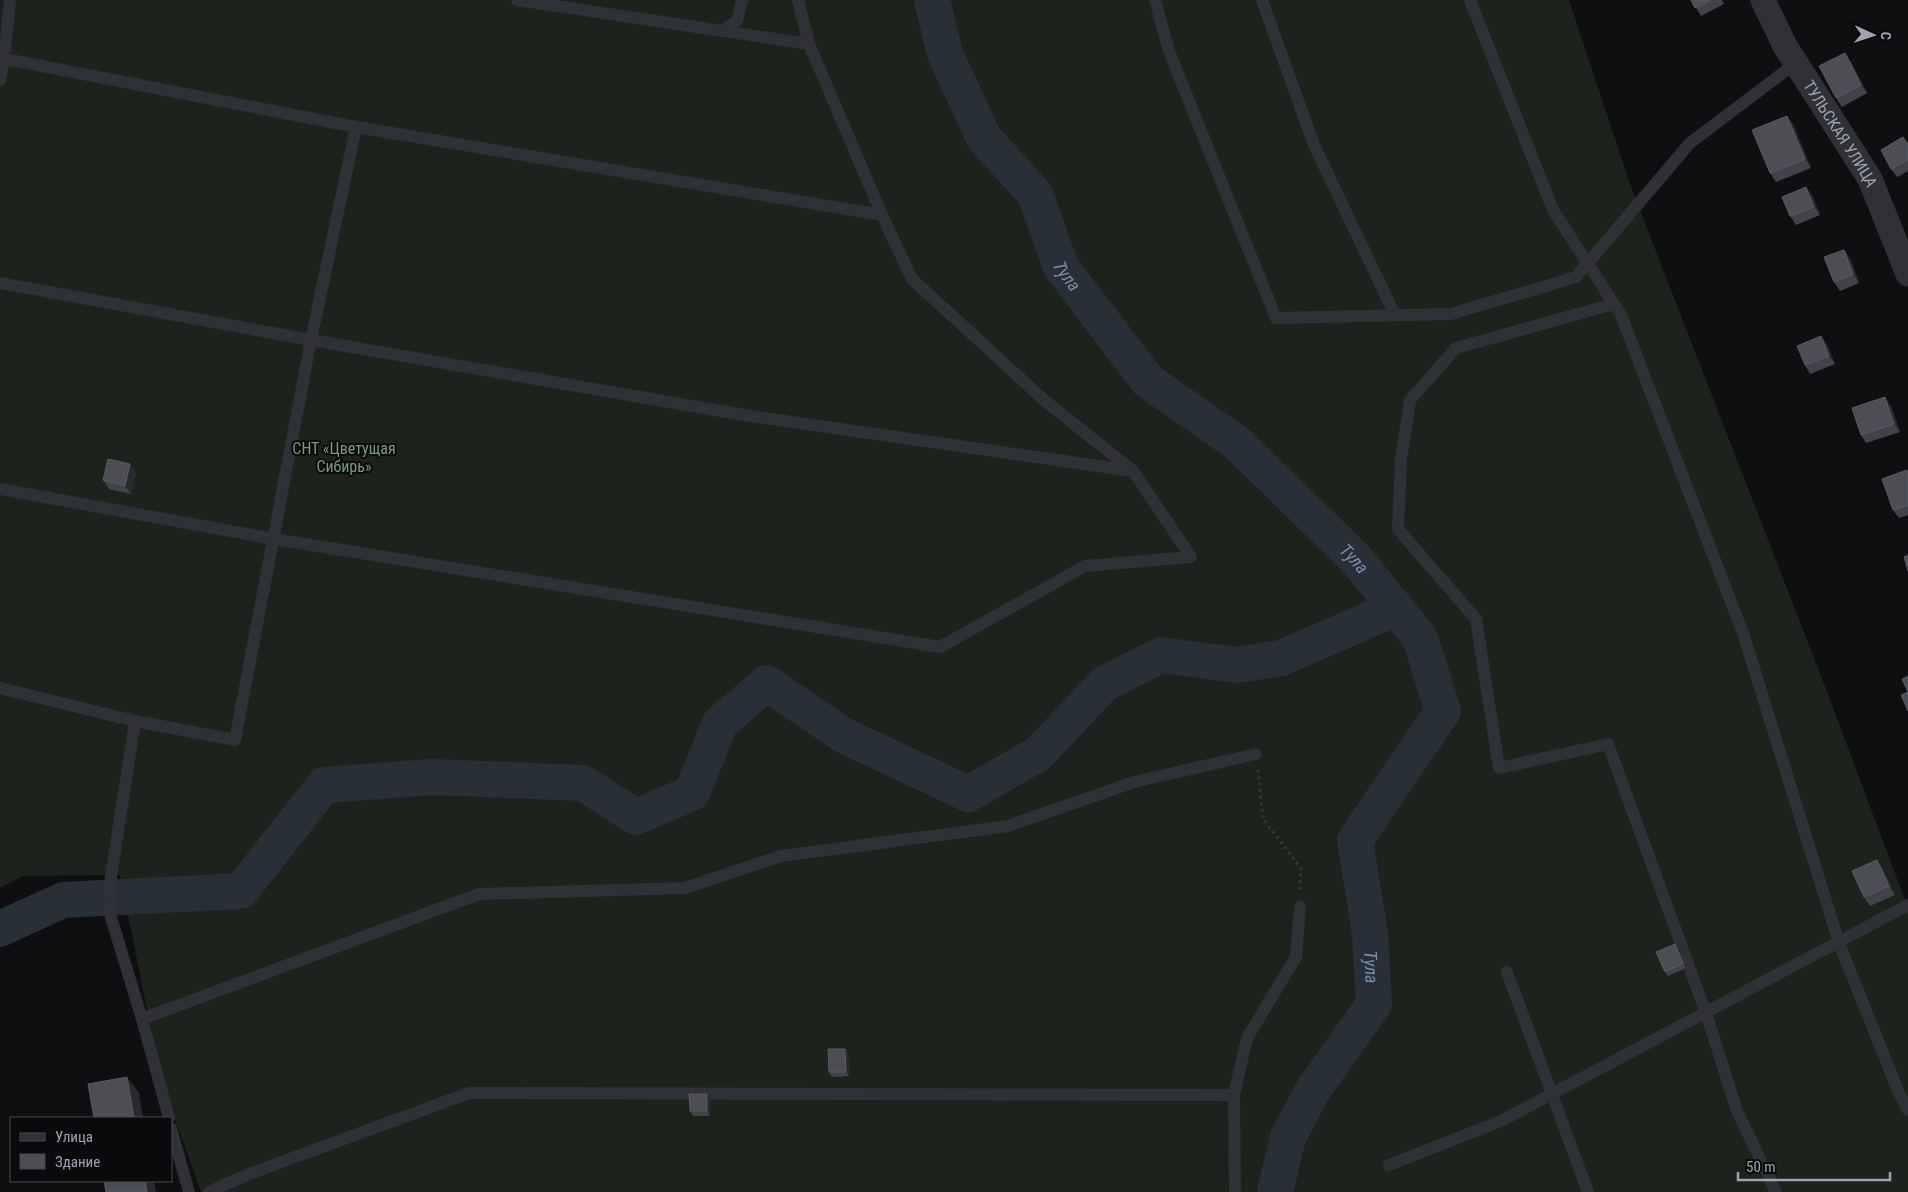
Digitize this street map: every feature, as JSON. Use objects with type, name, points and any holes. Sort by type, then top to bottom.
[{"type":"street","name":"ТУЛЬСКАЯ УЛИЦА","points":[[1763,0],[1785,46],[1870,179],[1908,274]]},
{"type":"lane","points":[[0,80],[10,0]]},
{"type":"lane","points":[[517,0],[809,44]]},
{"type":"lane","points":[[722,31],[737,21],[742,0]]},
{"type":"lane","points":[[0,489],[274,539],[940,647],[1085,566],[1191,557],[1133,471],[1044,400],[912,279],[882,215],[809,44],[798,0]]},
{"type":"lane","points":[[1155,0],[1169,51],[1276,318],[1452,314],[1576,277],[1690,143],[1796,63]]},
{"type":"lane","points":[[1262,0],[1314,145],[1395,315]]},
{"type":"lane","points":[[1470,0],[1553,210],[1621,315],[1744,636],[1839,942],[1899,1093],[1908,1110]]},
{"type":"lane","points":[[2,59],[356,126],[882,215]]},
{"type":"lane","points":[[0,688],[135,721],[235,740],[311,340],[356,126]]},
{"type":"lane","points":[[0,283],[311,340],[744,415],[1133,471]]},
{"type":"lane","points":[[1614,304],[1456,348],[1410,400],[1401,460],[1398,529],[1476,619],[1499,768],[1608,744],[1706,1013],[1738,1111],[1776,1192]]},
{"type":"lane","points":[[135,721],[111,877],[110,914],[142,1019],[169,1117]]},
{"type":"lane","points":[[142,1019],[479,894],[685,888],[781,856],[1008,826],[1134,782],[1256,754]]},
{"type":"lane","points":[[1389,1165],[1501,1121],[1908,905]]},
{"type":"lane","points":[[1235,1192],[1234,1096],[1247,1038],[1296,957],[1300,907]]},
{"type":"lane","points":[[1507,972],[1588,1192]]},
{"type":"lane","points":[[209,1192],[249,1174],[469,1093],[1234,1096]]},
{"type":"lane","points":[[172,1132],[189,1192]]},
{"type":"path","points":[[1256,754],[1264,819],[1301,868],[1300,907]]},
{"type":"green space","name":"СНТ «Цветущая Сибирь»","points":[[0,0],[1569,0],[1631,187],[1826,689],[1908,908],[1908,1192],[201,1192],[161,1080],[120,875],[23,876],[0,888]]},
{"type":"building","points":[[1691,0],[1710,0],[1695,8]]},
{"type":"building","points":[[1845,53],[1861,85],[1836,98],[1819,66]]},
{"type":"building","points":[[1787,116],[1805,159],[1770,173],[1752,130]]},
{"type":"building","points":[[1903,137],[1908,145],[1908,159],[1891,169],[1881,150]]},
{"type":"building","points":[[1806,187],[1814,207],[1790,216],[1782,197]]},
{"type":"building","points":[[1844,250],[1853,274],[1834,282],[1824,257]]},
{"type":"building","points":[[1821,336],[1829,356],[1805,365],[1797,346]]},
{"type":"building","points":[[1885,397],[1894,424],[1861,435],[1852,408]]},
{"type":"building","points":[[108,459],[130,464],[125,486],[103,480]]},
{"type":"building","points":[[1907,470],[1908,505],[1893,510],[1882,479]]},
{"type":"building","points":[[1908,555],[1908,571],[1904,557]]},
{"type":"building","points":[[1908,676],[1908,692],[1902,679]]},
{"type":"building","points":[[1908,692],[1908,711],[1901,695]]},
{"type":"building","points":[[1877,860],[1889,886],[1864,897],[1852,871]]},
{"type":"building","points":[[1675,944],[1683,963],[1665,972],[1656,952]]},
{"type":"building","points":[[828,1049],[845,1049],[846,1072],[829,1072]]},
{"type":"building","points":[[127,1077],[134,1117],[94,1117],[88,1084]]},
{"type":"building","points":[[689,1094],[707,1094],[707,1111],[690,1111]]},
{"type":"building","points":[[104,1182],[145,1182],[147,1192],[106,1192]]},
{"type":"waterway","name":"Тула","points":[[932,0],[945,54],[984,138],[1035,194],[1061,267],[1148,381],[1237,443],[1356,559],[1420,638],[1443,711],[1355,840],[1370,934],[1374,1004],[1313,1090],[1288,1137],[1275,1192]]},
{"type":"waterway","points":[[0,929],[63,900],[241,891],[324,785],[432,777],[583,783],[636,817],[692,793],[720,723],[767,683],[843,735],[968,794],[1038,754],[1104,684],[1161,655],[1237,665],[1281,658],[1396,608]]}]
